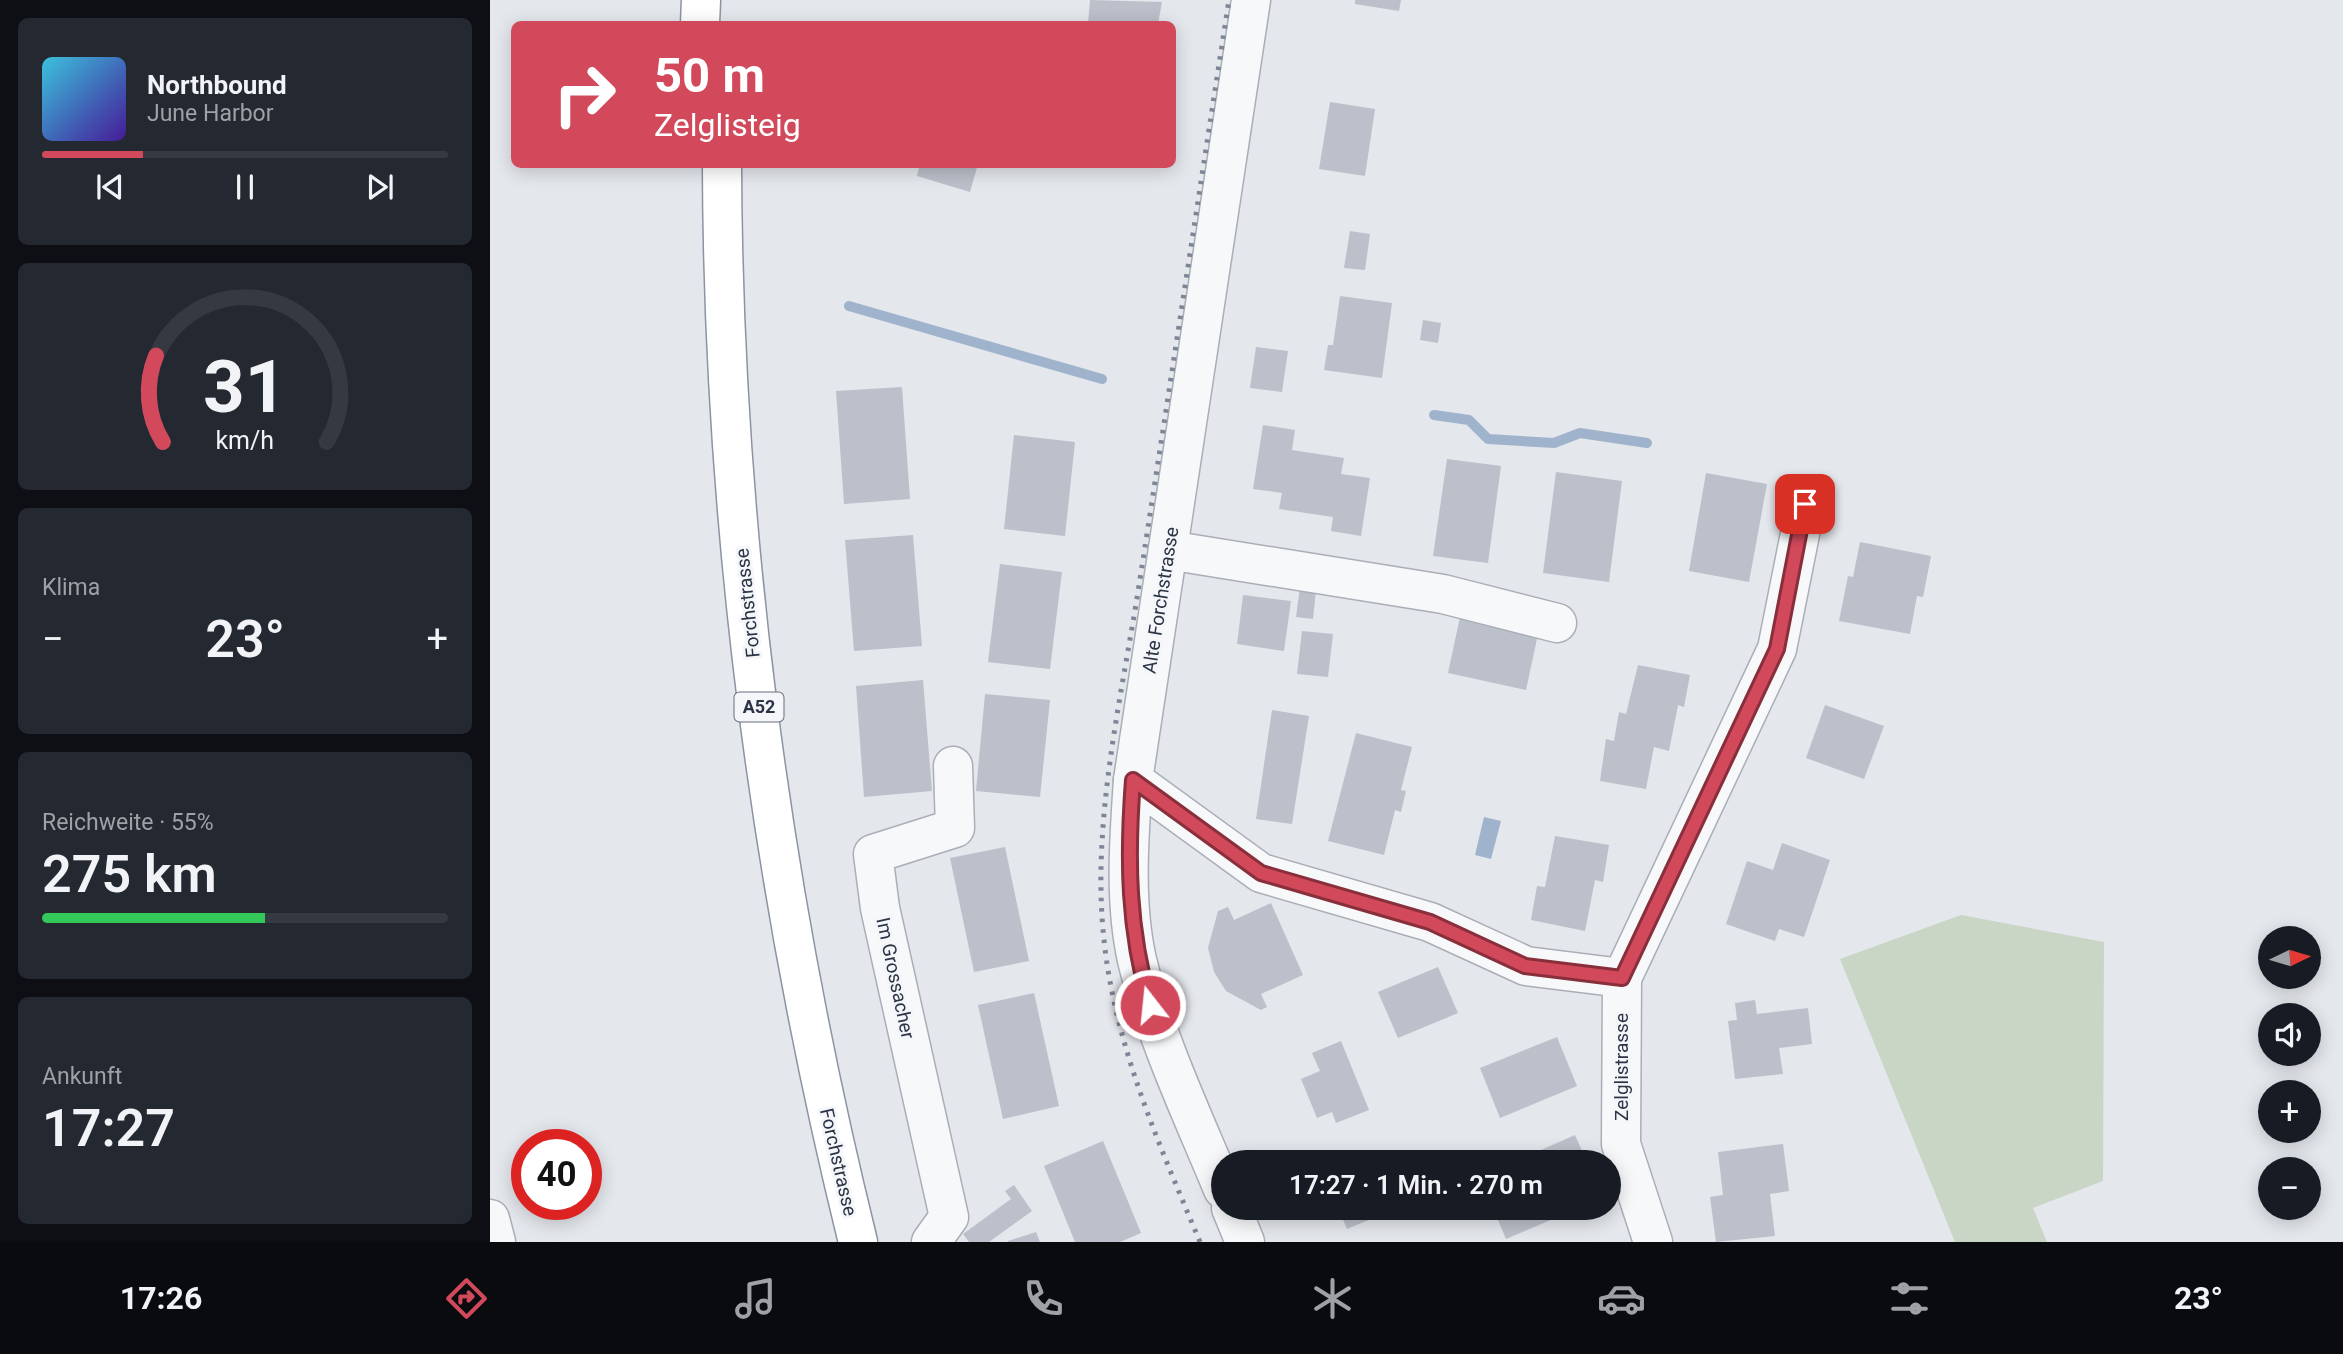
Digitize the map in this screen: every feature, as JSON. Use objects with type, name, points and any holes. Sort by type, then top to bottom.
[{"type":"highway","points":[[700,21],[701,0]]},
{"type":"highway","points":[[723,21],[724,0]]},
{"type":"highway","name":"Forchstrasse","points":[[699,168],[708,402],[737,721],[773,952],[803,1112],[834,1242]]},
{"type":"highway","name":"Forchstrasse","points":[[722,168],[733,449],[760,720],[802,982],[858,1242]]},
{"type":"street","name":"Alte Forchstrasse","points":[[1211,1160],[1157,1029],[1137,958],[1129,887],[1133,780],[1251,0]]},
{"type":"street","name":"Zelglistrasse","points":[[1653,1242],[1621,1144],[1622,978],[1777,649],[1805,504]]},
{"type":"street","points":[[1168,550],[1443,594],[1557,623]]},
{"type":"street","name":"Im Grossacher","points":[[931,1242],[949,1217],[880,908],[873,854],[955,828],[953,766]]},
{"type":"street","points":[[1133,780],[1261,873],[1430,922],[1525,966],[1622,978]]},
{"type":"street","points":[[490,1219],[496,1242]]},
{"type":"street","points":[[1236,1220],[1245,1242]]},
{"type":"green space","points":[[1961,915],[2104,942],[2103,1181],[2033,1208],[2047,1242],[1955,1242],[1840,959]]},
{"type":"water","points":[[1484,817],[1501,821],[1491,859],[1475,855]]},
{"type":"building","points":[[1090,0],[1162,2],[1159,21],[1088,21]]},
{"type":"building","points":[[1355,0],[1401,0],[1399,11],[1355,4]]},
{"type":"building","points":[[1330,102],[1375,109],[1365,176],[1319,169]]},
{"type":"building","points":[[919,168],[977,168],[970,192],[917,176]]},
{"type":"building","points":[[1350,231],[1370,234],[1365,270],[1344,268]]},
{"type":"building","points":[[1340,296],[1392,303],[1382,378],[1324,370],[1328,345],[1333,345]]},
{"type":"building","points":[[1423,320],[1441,323],[1438,343],[1420,340]]},
{"type":"building","points":[[1256,347],[1288,351],[1282,392],[1250,388]]},
{"type":"building","points":[[902,387],[910,499],[844,504],[836,391]]},
{"type":"building","points":[[1263,425],[1295,430],[1292,450],[1344,458],[1341,474],[1370,478],[1361,536],[1331,531],[1333,517],[1279,509],[1282,493],[1253,489]]},
{"type":"building","points":[[1014,435],[1075,442],[1065,536],[1004,529]]},
{"type":"building","points":[[1447,459],[1501,466],[1488,563],[1433,556]]},
{"type":"building","points":[[1556,472],[1622,481],[1609,582],[1543,573]]},
{"type":"building","points":[[1706,473],[1767,484],[1749,582],[1689,571]]},
{"type":"building","points":[[913,535],[922,646],[854,651],[845,540]]},
{"type":"building","points":[[1860,542],[1931,556],[1923,597],[1917,596],[1910,634],[1839,621],[1848,576],[1853,577]]},
{"type":"building","points":[[1000,564],[1062,572],[1050,669],[988,662]]},
{"type":"building","points":[[1300,587],[1316,590],[1313,619],[1296,617]]},
{"type":"building","points":[[1243,595],[1291,601],[1284,651],[1237,644]]},
{"type":"building","points":[[1460,617],[1538,634],[1526,690],[1448,673]]},
{"type":"building","points":[[1302,631],[1333,634],[1328,677],[1297,674]]},
{"type":"building","points":[[1638,665],[1690,675],[1684,707],[1678,705],[1669,751],[1654,747],[1646,789],[1600,781],[1606,739],[1614,741],[1619,712],[1626,714]]},
{"type":"building","points":[[923,680],[932,791],[864,797],[856,686]]},
{"type":"building","points":[[985,694],[1050,700],[1040,797],[976,791]]},
{"type":"building","points":[[1825,705],[1884,726],[1864,779],[1806,758]]},
{"type":"building","points":[[1272,710],[1309,716],[1292,824],[1256,819]]},
{"type":"building","points":[[1356,733],[1412,747],[1401,790],[1406,791],[1401,812],[1395,810],[1384,855],[1328,841]]},
{"type":"building","points":[[1555,836],[1609,845],[1603,882],[1595,880],[1585,931],[1531,920],[1537,886],[1545,887]]},
{"type":"building","points":[[1782,843],[1830,860],[1804,937],[1779,929],[1775,941],[1726,924],[1747,861],[1773,870]]},
{"type":"building","points":[[1005,847],[1029,961],[974,972],[950,858]]},
{"type":"building","points":[[1271,903],[1303,975],[1261,994],[1267,1007],[1261,1010],[1226,991],[1214,972],[1208,948],[1218,911],[1228,907],[1234,920]]},
{"type":"building","points":[[1438,967],[1458,1013],[1398,1038],[1378,992]]},
{"type":"building","points":[[1034,993],[1059,1106],[1003,1119],[978,1005]]},
{"type":"building","points":[[1755,1000],[1757,1014],[1808,1008],[1812,1044],[1779,1048],[1783,1074],[1735,1079],[1728,1021],[1737,1020],[1735,1003]]},
{"type":"building","points":[[1557,1037],[1577,1086],[1500,1118],[1480,1068]]},
{"type":"building","points":[[1341,1041],[1369,1110],[1336,1123],[1332,1112],[1317,1118],[1301,1079],[1320,1071],[1312,1053]]},
{"type":"building","points":[[1575,1135],[1582,1150],[1541,1150]]},
{"type":"building","points":[[1103,1141],[1141,1233],[1120,1242],[1075,1242],[1044,1166]]},
{"type":"building","points":[[1783,1144],[1789,1191],[1770,1194],[1775,1236],[1716,1242],[1710,1197],[1723,1195],[1718,1152]]},
{"type":"building","points":[[1014,1185],[1032,1211],[989,1242],[969,1242],[963,1234],[1011,1199],[1005,1191]]},
{"type":"building","points":[[1343,1220],[1368,1220],[1347,1229]]},
{"type":"building","points":[[1498,1220],[1551,1220],[1506,1239]]},
{"type":"building","points":[[1036,1232],[1040,1242],[1008,1242],[1008,1241]]},
{"type":"waterway","points":[[849,306],[1102,379]]},
{"type":"waterway","points":[[1434,415],[1469,420],[1488,439],[1554,443],[1580,433],[1647,443]]},
{"type":"railway","points":[[1200,1242],[1141,1094],[1118,1018],[1104,940],[1102,850],[1110,759],[1229,0]]},
{"type":"route","points":[[1150,1005],[1137,958],[1129,887],[1133,780],[1261,873],[1430,922],[1525,966],[1622,978],[1777,649],[1805,504]]}]
